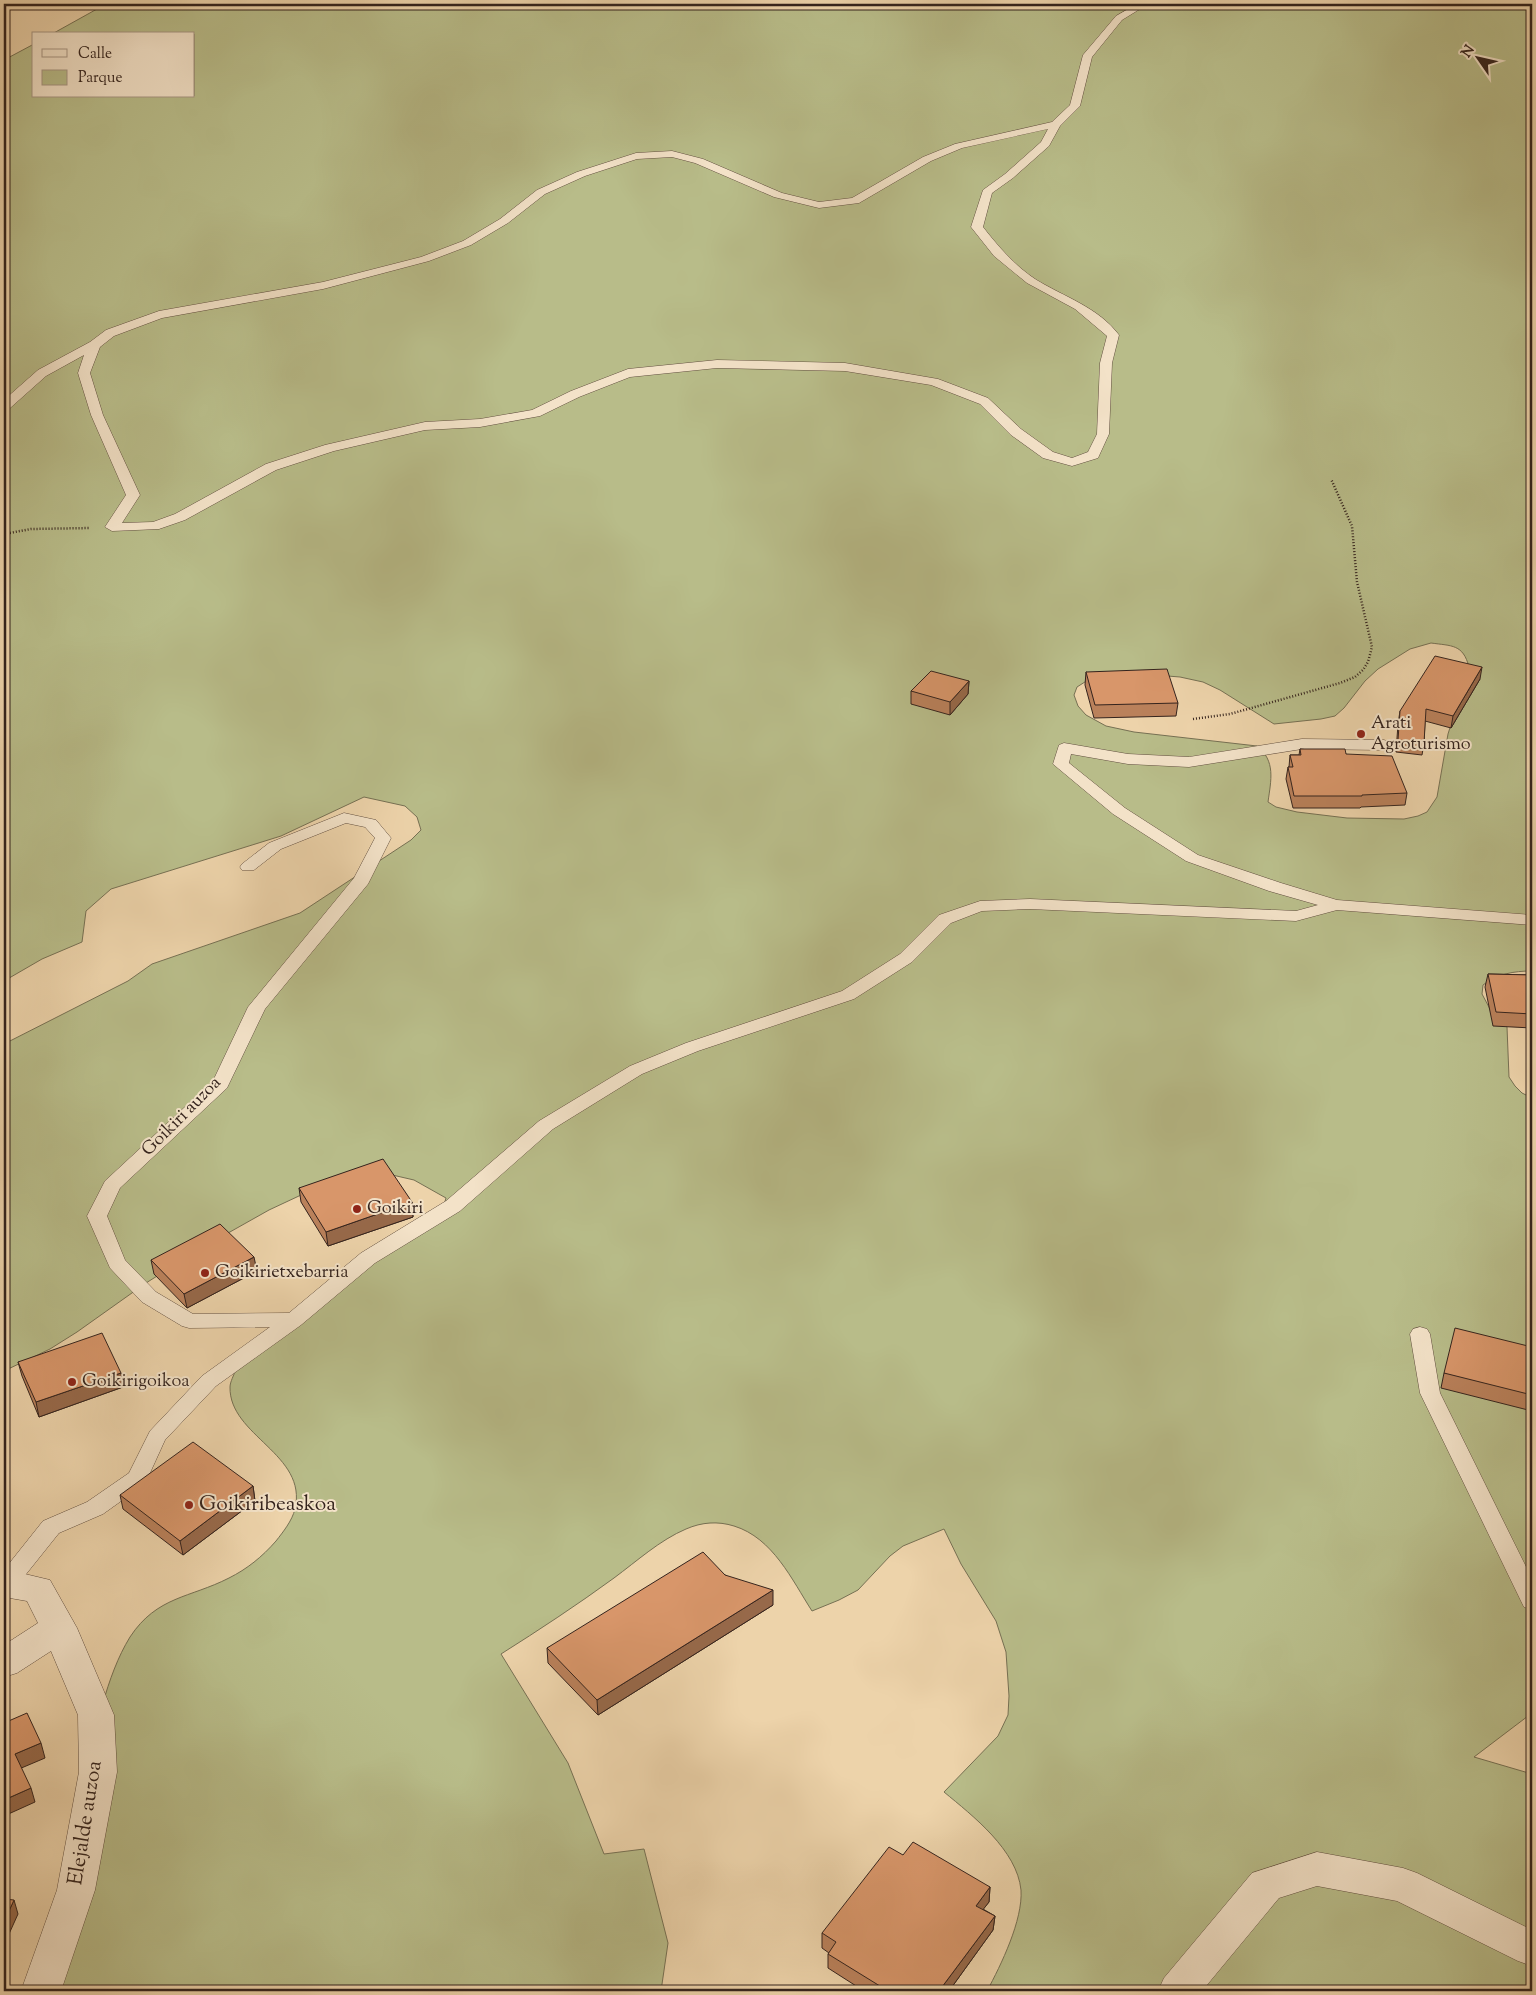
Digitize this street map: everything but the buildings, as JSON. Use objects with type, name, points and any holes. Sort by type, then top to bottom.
[{"type":"street","name":"Elejalde auzoa","points":[[5,1583],[38,1590],[59,1628],[96,1715],[98,1772],[76,1890],[41,1991]]},
{"type":"street","points":[[4,1663],[59,1628]]},
{"type":"street","points":[[1179,1991],[1266,1885],[1317,1869],[1403,1885],[1532,1949]]},
{"type":"lane","points":[[112,527],[154,526],[180,517],[271,467],[330,448],[425,426],[480,423],[535,413],[575,394],[628,373],[717,364],[845,368],[934,382],[984,401],[1016,432],[1048,456],[1072,462],[1093,455],[1102,434],[1106,363],[1113,335],[1079,306],[1031,281],[998,254],[977,227],[987,192],[1009,176],[1045,144],[1056,124],[1074,106],[1087,57],[1119,18],[1143,4]]},
{"type":"lane","points":[[4,406],[42,373],[94,345],[110,333],[158,315],[323,285],[424,259],[467,243],[504,221],[541,192],[581,174],[636,156],[672,154],[699,161],[778,195],[819,205],[855,201],[927,159],[959,146],[1056,124]]},
{"type":"lane","points":[[94,345],[84,373],[97,415],[133,495],[112,527]]},
{"type":"lane","points":[[1384,745],[1302,744],[1189,762],[1128,759],[1064,748],[1061,764],[1118,811],[1192,858],[1275,887],[1337,905],[1532,920]]},
{"type":"lane","name":"Goikiri auzoa","points":[[248,867],[275,846],[344,818],[370,823],[383,838],[362,880],[257,1007],[221,1084],[112,1185],[97,1216],[117,1263],[149,1297],[189,1321],[294,1320]]},
{"type":"lane","points":[[5,1583],[51,1527],[94,1508],[137,1478],[157,1436],[209,1381],[294,1320],[368,1258],[453,1206],[546,1125],[636,1070],[692,1047],[848,995],[906,958],[945,919],[980,906],[1030,904],[1296,916],[1337,905]]},
{"type":"lane","points":[[1420,1334],[1430,1393],[1532,1601]]},
{"type":"path","points":[[1193,719],[1230,714],[1340,684],[1355,677],[1368,662],[1372,647],[1357,582],[1352,526],[1330,479]]},
{"type":"path","points":[[4,534],[31,529],[112,527]]},
{"type":"green space","points":[[106,4],[1532,4],[1532,971],[1512,973],[1494,978],[1483,985],[1482,994],[1490,1009],[1507,1027],[1509,1077],[1522,1093],[1532,1098],[1532,1713],[1474,1757],[1532,1774],[1532,1991],[987,1991],[999,1968],[1015,1928],[1021,1902],[1018,1875],[1003,1848],[992,1835],[944,1792],[998,1736],[1008,1715],[1009,1696],[1006,1652],[996,1621],[961,1564],[944,1529],[903,1546],[890,1556],[858,1590],[812,1611],[789,1574],[771,1550],[748,1532],[734,1526],[716,1523],[692,1527],[667,1539],[586,1598],[501,1654],[568,1763],[604,1854],[644,1849],[668,1943],[661,1991],[41,1991],[57,1949],[62,1928],[87,1777],[102,1705],[122,1652],[130,1637],[151,1613],[175,1600],[215,1585],[242,1571],[254,1562],[276,1541],[294,1513],[296,1490],[290,1474],[280,1459],[242,1419],[233,1404],[230,1387],[236,1369],[444,1205],[446,1198],[414,1180],[388,1174],[316,1188],[269,1210],[205,1246],[146,1283],[50,1349],[4,1371],[4,1044],[128,981],[152,964],[300,913],[411,840],[421,830],[417,817],[405,806],[364,797],[281,836],[111,889],[86,911],[82,942],[42,959],[4,981],[4,60],[32,45],[32,98],[195,98],[195,32],[56,32]],"holes":[[[1431,643],[1451,646],[1460,650],[1467,659],[1469,667],[1448,734],[1437,797],[1427,812],[1404,819],[1347,818],[1297,812],[1276,807],[1268,802],[1271,779],[1270,765],[1263,752],[1257,746],[1134,732],[1106,726],[1086,715],[1078,706],[1074,695],[1077,687],[1088,680],[1155,675],[1180,677],[1203,682],[1220,690],[1274,724],[1321,719],[1335,716],[1378,669],[1410,649]]]},
{"type":"place","name":"Arati Agroturismo","points":[[1361,734]]},
{"type":"place","name":"Goikiri","points":[[357,1209]]},
{"type":"place","name":"Goikirietxebarria","points":[[205,1273]]},
{"type":"place","name":"Goikirigoikoa","points":[[72,1382]]},
{"type":"place","name":"Goikiribeaskoa","points":[[189,1505]]}]
